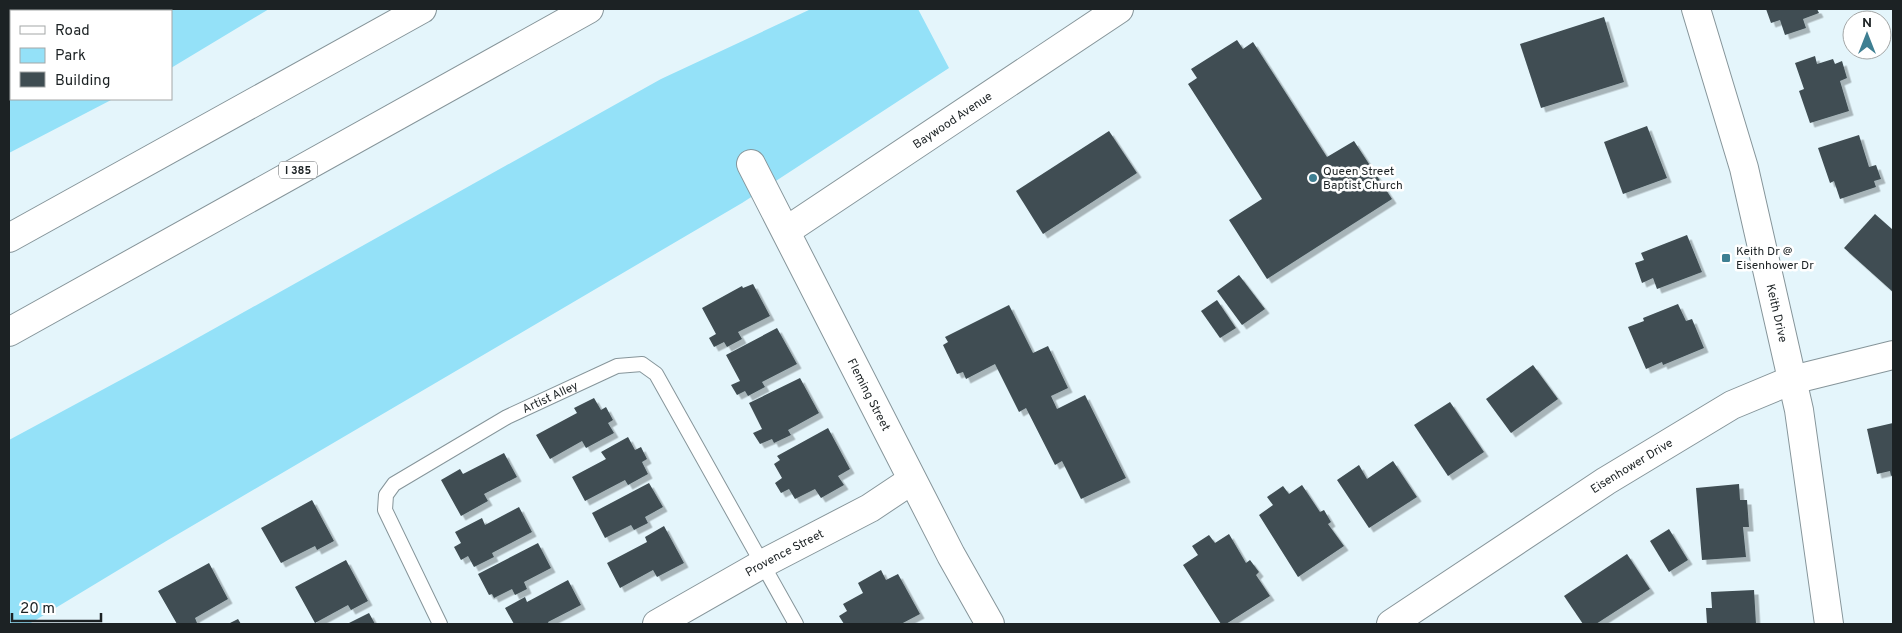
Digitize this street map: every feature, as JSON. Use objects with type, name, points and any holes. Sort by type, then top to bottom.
[{"type":"main road","points":[[9,238],[422,9]]},
{"type":"main road","name":"I 385","points":[[9,332],[588,9]]},
{"type":"main road","name":"Baywood Avenue","points":[[786,231],[1118,9]]},
{"type":"main road","name":"Keith Drive","points":[[1696,9],[1744,168],[1792,380],[1800,420],[1829,624]]},
{"type":"main road","name":"Fleming Street","points":[[751,164],[912,480],[974,599],[990,624]]},
{"type":"main road","name":"Eisenhower Drive","points":[[1390,624],[1606,481],[1732,405],[1792,380],[1893,355]]},
{"type":"main road","name":"Provence Street","points":[[657,624],[764,563],[870,508],[912,480]]},
{"type":"lane","name":"Artist Alley","points":[[440,624],[385,510],[386,496],[394,484],[507,417],[617,366],[642,364],[656,374],[764,563],[796,624]]},
{"type":"green space","points":[[9,9],[269,9],[172,67],[172,10],[10,10],[10,100],[111,100],[9,153]]},
{"type":"green space","points":[[811,9],[918,9],[949,68],[742,203],[168,540],[29,624],[9,624],[9,440],[167,355],[661,79]]},
{"type":"building","points":[[1766,9],[1817,9],[1819,13],[1803,19],[1806,28],[1785,35],[1780,20],[1771,23]]},
{"type":"building","points":[[1604,17],[1624,82],[1541,108],[1520,44]]},
{"type":"building","name":"Queen Street Baptist Church","points":[[1237,40],[1243,49],[1253,42],[1327,157],[1354,141],[1392,199],[1267,279],[1229,220],[1262,199],[1188,84],[1197,78],[1191,69]]},
{"type":"building","points":[[1815,56],[1817,64],[1833,59],[1835,64],[1842,61],[1847,78],[1840,81],[1849,111],[1810,123],[1799,91],[1804,89],[1795,63]]},
{"type":"building","points":[[1647,126],[1667,178],[1623,194],[1604,142]]},
{"type":"building","points":[[1109,131],[1137,173],[1043,234],[1016,191]]},
{"type":"building","points":[[1859,135],[1869,167],[1876,165],[1881,179],[1874,181],[1876,187],[1840,199],[1834,181],[1830,183],[1818,148]]},
{"type":"building","points":[[1875,214],[1893,230],[1893,292],[1844,248]]},
{"type":"building","points":[[1687,235],[1702,272],[1657,289],[1653,278],[1642,283],[1635,263],[1644,260],[1641,253]]},
{"type":"building","points":[[1239,275],[1265,309],[1242,325],[1217,291]]},
{"type":"building","points":[[753,284],[770,316],[738,332],[742,339],[727,347],[724,342],[714,347],[709,338],[716,334],[702,308],[742,286],[743,288]]},
{"type":"building","points":[[1217,300],[1236,328],[1220,338],[1201,311]]},
{"type":"building","points":[[1678,304],[1686,321],[1692,319],[1704,348],[1663,365],[1662,362],[1646,369],[1628,327],[1644,321],[1643,318]]},
{"type":"building","points":[[1009,305],[1033,353],[1048,346],[1068,388],[1051,396],[1057,409],[1085,395],[1126,478],[1081,499],[1062,461],[1055,465],[1026,408],[1019,412],[995,364],[966,379],[963,372],[957,374],[943,345],[948,342],[945,337]]},
{"type":"building","points":[[777,328],[797,364],[762,382],[765,387],[748,396],[745,391],[737,395],[731,385],[740,381],[726,355]]},
{"type":"building","points":[[1533,365],[1558,399],[1511,433],[1486,399]]},
{"type":"building","points":[[800,378],[819,413],[788,430],[791,435],[774,443],[772,439],[760,444],[753,433],[762,429],[749,403]]},
{"type":"building","points":[[594,398],[601,410],[606,407],[613,420],[608,423],[614,433],[586,448],[582,441],[550,459],[536,435],[577,413],[574,408]]},
{"type":"building","points":[[1450,402],[1484,452],[1448,476],[1414,425]]},
{"type":"building","points":[[1893,423],[1893,475],[1891,476],[1890,471],[1877,474],[1867,429]]},
{"type":"building","points":[[828,428],[850,469],[838,476],[844,485],[821,498],[815,489],[795,499],[789,489],[781,493],[775,483],[782,478],[774,464],[780,460],[777,456]]},
{"type":"building","points":[[628,437],[635,450],[641,447],[647,459],[642,462],[648,474],[628,485],[625,480],[585,501],[572,477],[606,459],[601,452]]},
{"type":"building","points":[[504,453],[517,477],[484,494],[488,501],[461,516],[441,480],[460,469],[463,474]]},
{"type":"building","points":[[1393,461],[1417,497],[1369,528],[1337,480],[1359,465],[1367,479]]},
{"type":"building","points":[[649,483],[663,507],[645,517],[648,523],[634,530],[631,525],[605,538],[592,513]]},
{"type":"building","points":[[1739,484],[1740,500],[1747,500],[1749,527],[1743,527],[1746,557],[1702,560],[1696,488]]},
{"type":"building","points":[[1302,485],[1320,512],[1324,510],[1331,522],[1328,524],[1344,546],[1298,577],[1259,515],[1273,505],[1267,497],[1283,486],[1289,494]]},
{"type":"building","points":[[312,500],[334,541],[317,550],[315,546],[281,563],[261,528]]},
{"type":"building","points":[[519,507],[532,532],[492,553],[494,557],[474,567],[468,556],[461,560],[454,547],[461,543],[455,532],[482,518],[485,525]]},
{"type":"building","points":[[664,526],[684,563],[657,577],[653,570],[620,588],[607,563],[647,542],[645,537]]},
{"type":"building","points":[[1669,529],[1688,560],[1669,572],[1650,541]]},
{"type":"building","points":[[1229,534],[1246,563],[1250,560],[1259,572],[1256,575],[1270,596],[1226,624],[1221,624],[1183,565],[1198,555],[1192,546],[1209,535],[1215,543]]},
{"type":"building","points":[[538,543],[551,568],[524,582],[527,589],[515,595],[512,589],[494,598],[492,594],[489,595],[478,574]]},
{"type":"building","points":[[1627,554],[1650,589],[1596,624],[1583,624],[1564,596]]},
{"type":"building","points":[[346,560],[368,601],[351,610],[348,605],[315,623],[295,587]]},
{"type":"building","points":[[209,563],[228,599],[195,618],[197,623],[177,624],[158,591]]},
{"type":"building","points":[[881,570],[886,580],[898,574],[920,614],[901,624],[844,624],[839,616],[847,611],[843,604],[863,593],[858,583]]},
{"type":"building","points":[[568,580],[581,605],[548,622],[549,624],[514,624],[505,608],[525,597],[527,602]]},
{"type":"building","points":[[1754,590],[1756,624],[1707,624],[1706,608],[1712,608],[1711,592]]},
{"type":"building","points":[[369,613],[375,624],[347,624]]},
{"type":"building","points":[[238,619],[241,624],[228,624]]},
{"type":"place","name":"Queen Street Baptist Church","points":[[1313,178]]},
{"type":"place","name":"Keith Dr @ Eisenhower Dr","points":[[1726,258]]}]
